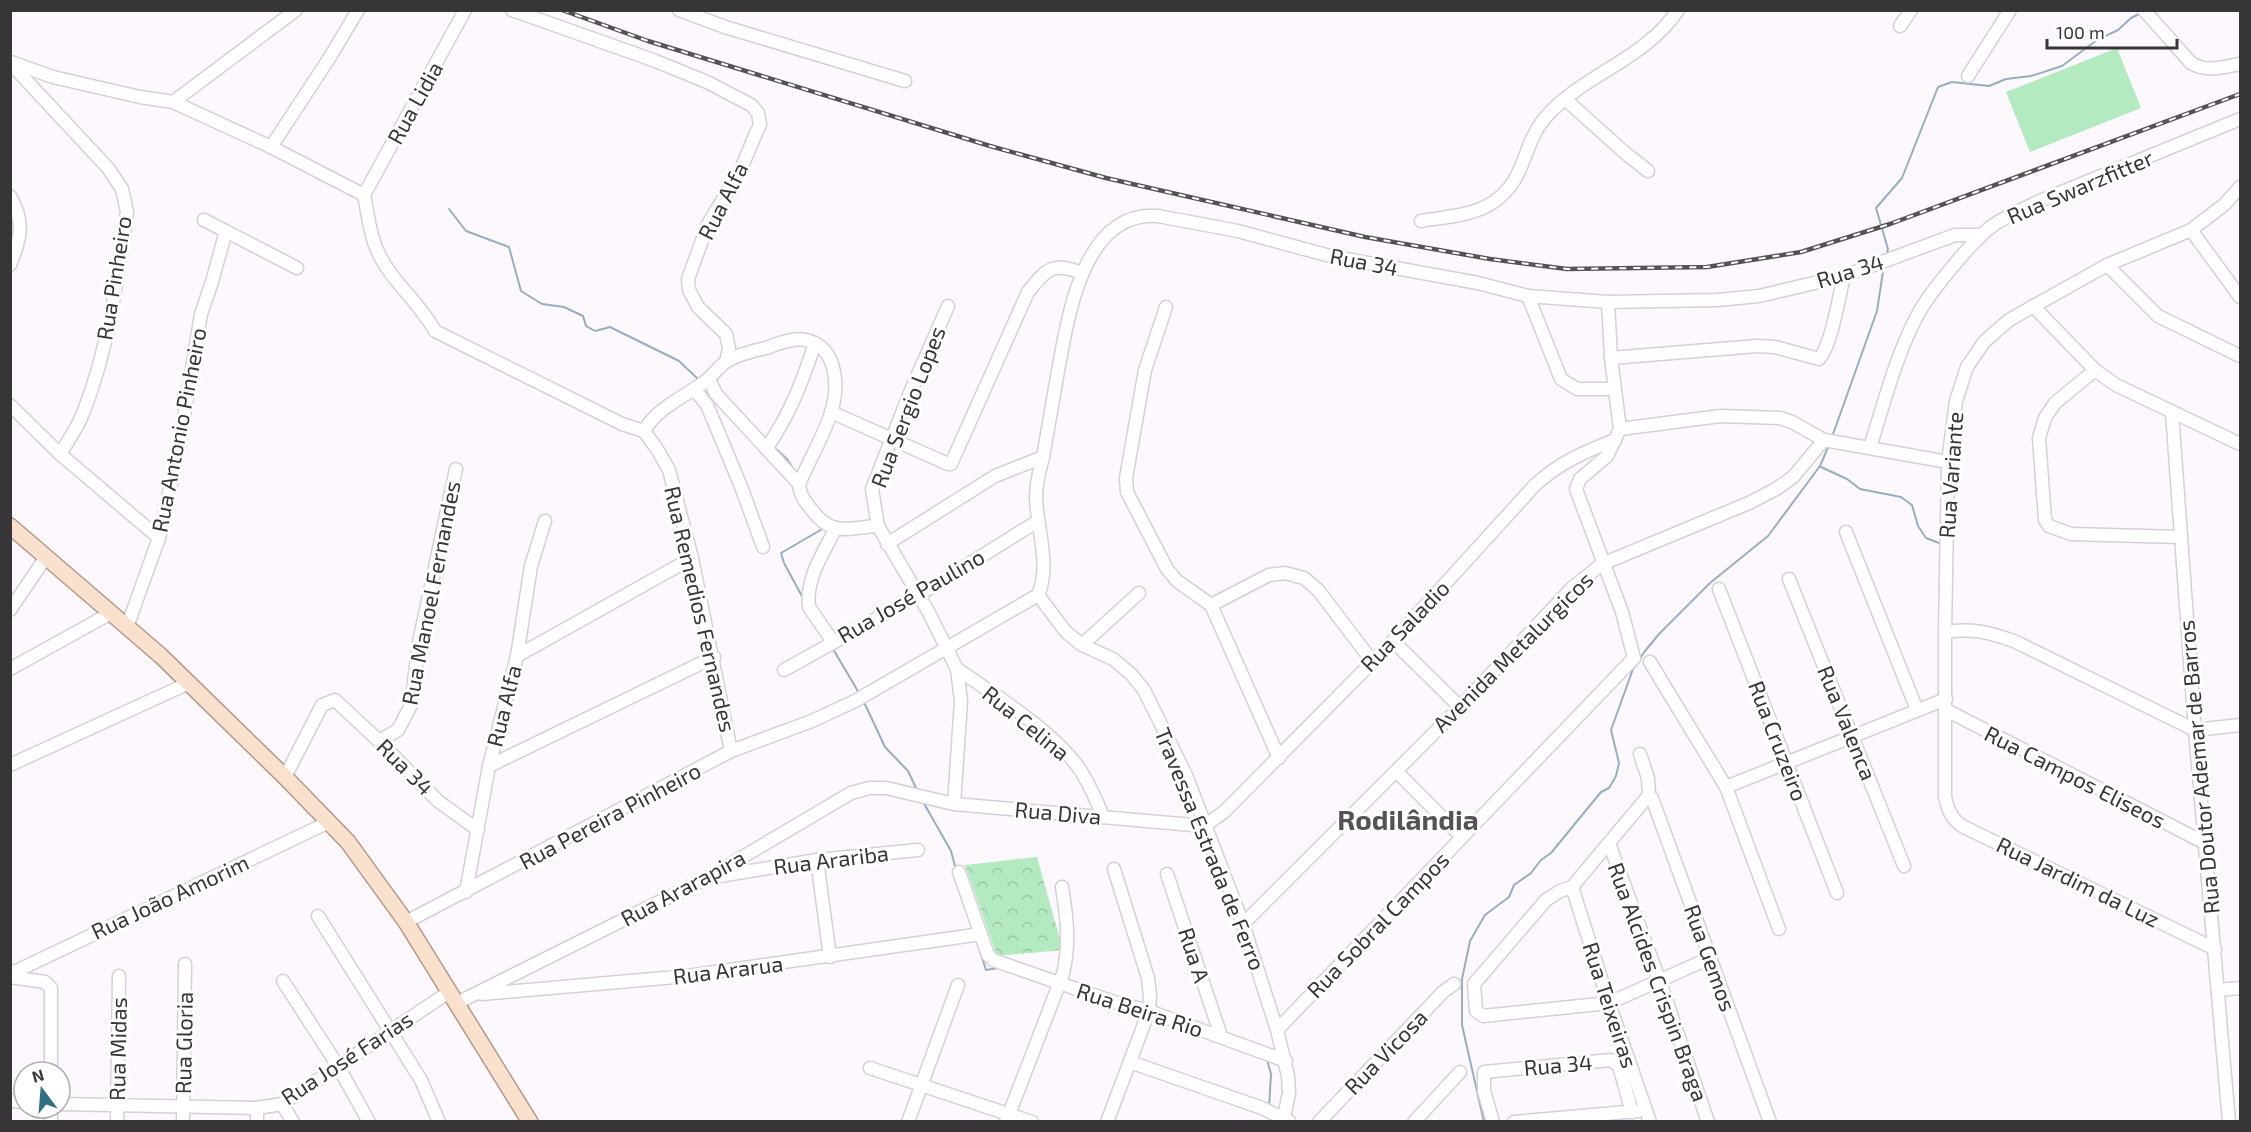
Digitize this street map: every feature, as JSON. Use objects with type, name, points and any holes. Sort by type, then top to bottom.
[{"type":"main road","points":[[10,526],[189,683],[348,842],[406,922],[530,1122]]},
{"type":"street","points":[[173,102],[296,10]]},
{"type":"street","points":[[271,147],[358,10]]},
{"type":"street","name":"Rua Lidia","points":[[364,195],[465,10]]},
{"type":"street","name":"Rua Alfa","points":[[512,10],[653,60],[707,82],[751,105],[760,118],[741,169],[708,224],[688,279],[689,290],[698,307],[726,334],[729,348],[726,362]]},
{"type":"street","points":[[679,10],[725,27],[905,81]]},
{"type":"street","points":[[1421,221],[1489,205],[1507,192],[1517,178],[1540,125],[1565,99],[1627,59],[1657,35],[1678,10]]},
{"type":"street","points":[[1900,26],[1911,10]]},
{"type":"street","points":[[1968,76],[2010,10]]},
{"type":"street","points":[[2148,14],[2181,52],[2200,68],[2209,69],[2241,64]]},
{"type":"street","points":[[10,62],[52,76],[140,97],[173,102],[271,147],[364,195],[377,252],[435,331],[622,424],[644,431],[656,413],[709,380],[726,362],[748,352],[804,339],[815,343],[831,360],[835,372],[831,412],[801,479],[801,496],[820,521],[829,527],[878,526]]},
{"type":"street","name":"Rua Pinheiro","points":[[10,62],[108,168],[122,189],[126,203],[127,212],[106,340],[80,421],[60,454]]},
{"type":"street","points":[[1565,99],[1624,153],[1648,171]]},
{"type":"street","name":"Rua Swarzfitter","points":[[1870,447],[1901,352],[1916,318],[1927,299],[1981,235],[2014,213],[2040,201],[2241,119]]},
{"type":"street","name":"Rua Variante","points":[[1947,809],[1945,796],[1945,632],[1948,462],[1956,401],[1967,367],[1984,342],[2009,320],[2107,265],[2191,230],[2225,204],[2241,188]]},
{"type":"street","points":[[10,196],[21,227],[20,243],[10,265]]},
{"type":"street","name":"Rua 34","points":[[1083,273],[1109,233],[1120,223],[1145,215],[1238,231],[1330,256],[1478,283],[1528,296],[1608,302],[1718,300],[1759,296],[1844,276],[1954,235],[1981,235]]},
{"type":"street","points":[[204,220],[297,268]]},
{"type":"street","points":[[2191,230],[2241,297]]},
{"type":"street","name":"Rua Antonio Pinheiro","points":[[127,627],[159,538],[179,447],[201,314],[226,231]]},
{"type":"street","points":[[2107,265],[2158,316],[2241,356]]},
{"type":"street","points":[[831,412],[891,440],[951,464],[1028,292],[1047,270],[1059,266],[1083,273],[1072,303],[1043,457],[1036,478],[1044,579],[1038,595]]},
{"type":"street","points":[[1611,358],[1757,346],[1775,347],[1819,359],[1826,345],[1844,276]]},
{"type":"street","points":[[1528,296],[1561,379],[1567,385],[1577,389],[1614,389]]},
{"type":"street","points":[[1602,564],[1576,489],[1580,479],[1607,456],[1618,435],[1608,302]]},
{"type":"street","name":"Rua Sergio Lopes","points":[[948,306],[872,489],[878,526],[919,595],[957,669]]},
{"type":"street","points":[[2033,306],[2095,370],[2116,384],[2241,444]]},
{"type":"street","points":[[1166,307],[1145,370],[1126,478],[1127,492],[1167,569],[1177,581],[1211,605],[1279,758]]},
{"type":"street","points":[[766,449],[784,423],[800,390],[815,343]]},
{"type":"street","points":[[2095,370],[2055,402],[2045,418],[2039,438],[2045,520],[2049,526],[2071,534],[2180,537]]},
{"type":"street","points":[[709,380],[716,394],[766,449],[801,479]]},
{"type":"street","points":[[696,389],[707,405],[763,547]]},
{"type":"street","points":[[10,405],[60,454],[159,538]]},
{"type":"street","name":"Rua Doutor Ademar de Barros","points":[[2172,412],[2195,730],[2229,1122]]},
{"type":"street","name":"Rua Saladio","points":[[1204,826],[1224,812],[1393,641],[1536,484],[1569,459],[1618,435],[1720,416],[1780,418],[1829,440],[1948,462]]},
{"type":"street","name":"Rua Remedios Fernandes","points":[[644,431],[669,471],[692,558],[732,751]]},
{"type":"street","name":"Avenida Metalurgicos","points":[[1243,924],[1460,707],[1572,588],[1602,564],[1749,503],[1776,489],[1793,477],[1829,440]]},
{"type":"street","points":[[888,544],[995,476],[1043,457]]},
{"type":"street","name":"Rua Manoel Fernandes","points":[[379,741],[398,730],[411,705],[419,642],[456,469]]},
{"type":"street","name":"Rua Alfa","points":[[466,892],[489,766],[517,656],[526,586],[545,521]]},
{"type":"street","name":"Rua José Paulino","points":[[784,670],[919,595],[1038,521]]},
{"type":"street","points":[[829,644],[809,607],[808,600],[815,568],[836,528]]},
{"type":"street","points":[[1846,532],[1917,710]]},
{"type":"street","points":[[10,610],[46,557]]},
{"type":"street","points":[[517,656],[692,558]]},
{"type":"street","name":"Rua Sobral Campos","points":[[1277,1030],[1634,658],[1622,612],[1602,564]]},
{"type":"street","points":[[1211,605],[1269,575],[1285,573],[1304,578],[1318,590],[1372,661]]},
{"type":"street","name":"Rua Valenca","points":[[1789,579],[1904,866]]},
{"type":"street","name":"Rua Cruzeiro","points":[[1719,589],[1837,893]]},
{"type":"street","points":[[1082,645],[1138,593]]},
{"type":"street","name":"Travessa Estrada de Ferro","points":[[1038,595],[1066,633],[1082,645],[1113,659],[1131,674],[1144,690],[1186,775],[1243,924],[1286,1061],[1289,1093],[1284,1119]]},
{"type":"street","name":"Rua Pereira Pinheiro","points":[[406,922],[732,751],[812,721],[855,701],[1038,595]]},
{"type":"street","points":[[10,669],[111,613]]},
{"type":"street","points":[[1945,632],[1964,629],[1987,631],[2014,641],[2195,730],[2241,725]]},
{"type":"street","points":[[1393,641],[1460,707]]},
{"type":"street","points":[[489,766],[714,657]]},
{"type":"street","points":[[1650,662],[1726,787],[1779,929]]},
{"type":"street","points":[[954,804],[961,701],[957,669]]},
{"type":"street","name":"Rua Celina","points":[[957,669],[1012,707],[1063,749],[1080,770],[1093,792],[1103,817]]},
{"type":"street","points":[[10,765],[189,683]]},
{"type":"street","name":"Rua 34","points":[[285,777],[322,705],[335,700],[438,801],[478,830]]},
{"type":"street","points":[[1726,787],[1917,710],[1946,704]]},
{"type":"street","name":"Rua Campos Eliseos","points":[[1946,704],[2205,843]]},
{"type":"street","name":"Rua Gemos","points":[[1640,754],[1648,777],[1649,795],[1768,1121]]},
{"type":"street","points":[[1396,771],[1462,837]]},
{"type":"street","name":"Rua Ararapira","points":[[452,998],[475,995],[707,878],[851,793],[869,788],[886,788],[913,794]]},
{"type":"street","name":"Rua Diva","points":[[913,794],[954,804],[1204,826]]},
{"type":"street","points":[[1649,795],[1572,887],[1545,900],[1474,984],[1476,1011],[1483,1016],[1609,1003],[1710,958]]},
{"type":"street","name":"Rua Jardim da Luz","points":[[1947,809],[1953,819],[1962,826],[2215,949]]},
{"type":"street","name":"Rua João Amorim","points":[[10,976],[329,822]]},
{"type":"street","name":"Rua Alcides Crispin Braga","points":[[1609,843],[1708,1122]]},
{"type":"street","name":"Rua Arariba","points":[[707,878],[817,860],[918,850]]},
{"type":"street","points":[[817,860],[830,957]]},
{"type":"street","points":[[1107,1122],[1148,1014],[1150,996],[1148,978],[1114,869]]},
{"type":"street","name":"Rua Beira Rio","points":[[959,872],[988,954],[993,960],[1148,1014],[1221,1036],[1286,1061]]},
{"type":"street","name":"Rua A","points":[[1167,874],[1221,1036]]},
{"type":"street","points":[[1008,1118],[1060,984],[1067,955],[1068,936],[1062,887]]},
{"type":"street","name":"Rua Teixeiras","points":[[1572,887],[1647,1116]]},
{"type":"street","points":[[318,916],[421,1080],[439,1122]]},
{"type":"street","name":"Rua Ararua","points":[[475,995],[687,976],[830,957],[981,933]]},
{"type":"street","name":"Rua Gloria","points":[[183,1122],[185,964]]},
{"type":"street","points":[[10,976],[45,982],[51,988],[51,1060]]},
{"type":"street","name":"Rua Midas","points":[[117,1122],[119,976]]},
{"type":"street","points":[[283,981],[338,1066],[369,1122]]},
{"type":"street","name":"Rua Vicosa","points":[[1319,1122],[1443,992],[1454,984]]},
{"type":"street","points":[[908,1122],[958,986]]},
{"type":"street","points":[[2218,990],[2241,988]]},
{"type":"street","name":"Rua José Farias","points":[[72,1104],[257,1108],[282,1104],[390,1031],[452,998]]},
{"type":"street","name":"Rua 34","points":[[1493,1122],[1484,1091],[1484,1072],[1614,1061],[1619,1066],[1632,1112]]},
{"type":"street","points":[[1130,1062],[1262,1108],[1284,1119]]},
{"type":"street","points":[[870,1068],[1008,1118],[1032,1122]]},
{"type":"street","points":[[1414,1122],[1460,1072]]},
{"type":"street","points":[[282,1104],[293,1122]]},
{"type":"street","points":[[257,1108],[257,1122]]},
{"type":"street","points":[[1514,1122],[1632,1112],[1647,1116]]},
{"type":"green space","points":[[2117,48],[2141,108],[2030,152],[2006,92]]},
{"type":"green space","points":[[1037,857],[1063,950],[997,956],[965,865]]},
{"type":"waterway","points":[[1886,257],[1888,249],[1876,208],[1902,178],[1938,87],[1952,82],[1989,86],[2006,79],[2031,76],[2062,66],[2097,40],[2118,30],[2131,18],[2141,13]]},
{"type":"waterway","points":[[449,209],[466,231],[509,247],[521,291],[542,304],[564,307],[583,316],[586,326],[595,331],[610,327],[679,361],[698,379]]},
{"type":"waterway","points":[[1832,437],[1877,311],[1884,265]]},
{"type":"waterway","points":[[1484,1122],[1462,1025],[1462,979],[1470,941],[1485,915],[1509,897],[1514,885],[1531,873],[1541,860],[1551,853],[1601,792],[1609,788],[1616,776],[1619,763],[1611,730],[1633,669],[1645,651],[1710,583],[1768,536],[1820,466],[1829,445]]},
{"type":"waterway","points":[[774,447],[787,459],[797,474]]},
{"type":"waterway","points":[[1821,467],[1847,479],[1860,489],[1901,497],[1912,505],[1918,526],[1926,538],[1939,543]]},
{"type":"waterway","points":[[804,600],[781,553],[824,528]]},
{"type":"waterway","points":[[833,649],[859,693]]},
{"type":"waterway","points":[[863,700],[885,747],[908,771],[917,790]]},
{"type":"waterway","points":[[922,800],[951,851],[956,870]]},
{"type":"waterway","points":[[978,945],[986,970],[998,968]]},
{"type":"waterway","points":[[1267,1060],[1271,1074],[1269,1108]]},
{"type":"railway","points":[[562,10],[648,41],[990,146],[1106,178],[1365,237],[1490,259],[1567,269],[1707,267],[1801,252],[1890,224],[2240,94]]},
{"type":"district","name":"Rodilândia","points":[[1408,820]]}]
